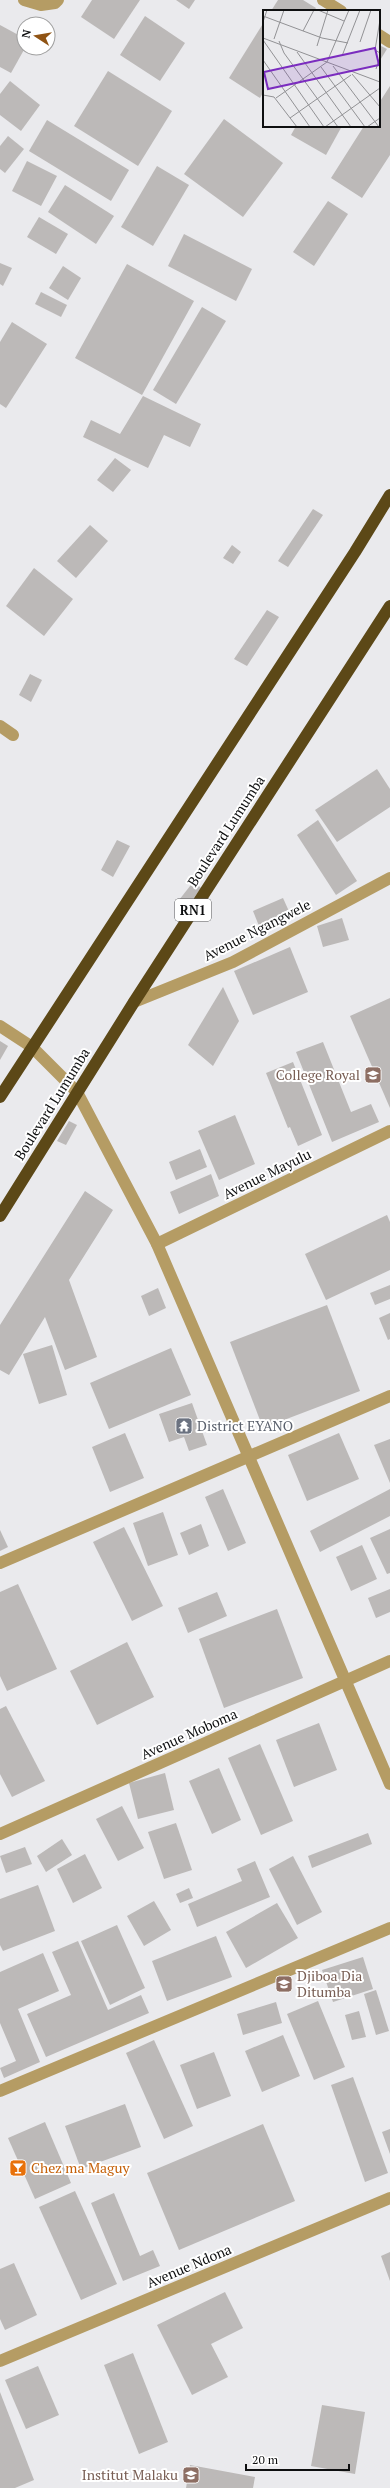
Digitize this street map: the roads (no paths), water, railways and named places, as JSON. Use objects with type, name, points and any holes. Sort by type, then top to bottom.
[{"type":"highway","points":[[0,1097],[355,552],[390,495]]},
{"type":"highway","name":"Boulevard Lumumba","points":[[0,1216],[134,1002],[390,606]]},
{"type":"street","points":[[24,0],[41,5],[57,2]]},
{"type":"street","points":[[323,0],[339,10]]},
{"type":"street","points":[[380,36],[390,42]]},
{"type":"street","points":[[0,726],[13,734]]},
{"type":"street","name":"Avenue Ngangwele","points":[[134,1002],[233,962],[390,878]]},
{"type":"street","points":[[0,1026],[32,1046],[77,1092],[157,1244],[250,1456],[390,1784]]},
{"type":"street","name":"Avenue Mayulu","points":[[157,1244],[390,1132]]},
{"type":"street","points":[[0,1563],[390,1396]]},
{"type":"street","name":"Avenue Moboma","points":[[0,1834],[390,1661]]},
{"type":"street","points":[[0,2091],[390,1928]]},
{"type":"street","name":"Avenue Ndona","points":[[0,2361],[390,2198]]},
{"type":"place","name":"College Royal","points":[[373,1075]]},
{"type":"place","name":"District EYANO","points":[[184,1426]]},
{"type":"place","name":"Djiboa Dia Ditumba","points":[[284,1984]]},
{"type":"place","name":"Chez ma Maguy","points":[[18,2168]]},
{"type":"place","name":"Institut Malaku","points":[[191,2475]]}]
